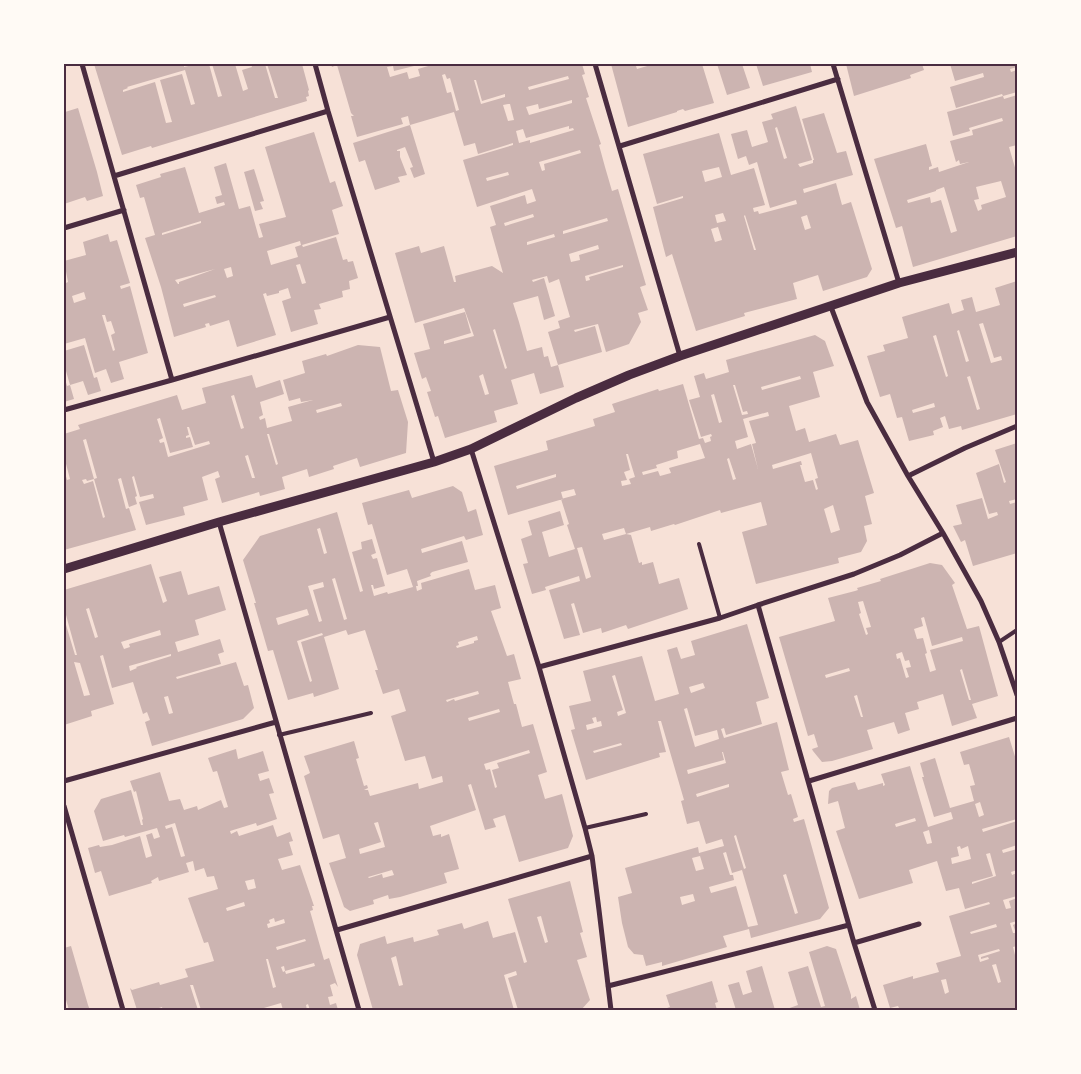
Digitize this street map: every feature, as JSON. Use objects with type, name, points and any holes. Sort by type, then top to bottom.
[{"type":"street","points":[[82,64],[172,380]]},
{"type":"street","points":[[315,64],[434,462]]},
{"type":"street","points":[[595,64],[680,356]]},
{"type":"street","points":[[833,64],[899,283]]},
{"type":"street","points":[[620,146],[838,79]]},
{"type":"street","points":[[114,176],[328,111]]},
{"type":"street","points":[[64,228],[124,210]]},
{"type":"street","points":[[64,569],[219,522],[434,462],[471,449],[576,398],[629,375],[680,356],[899,283],[1017,252]]},
{"type":"street","points":[[831,307],[867,402],[981,602],[999,642],[1017,696]]},
{"type":"street","points":[[64,410],[390,317]]},
{"type":"street","points":[[908,476],[1017,426]]},
{"type":"street","points":[[471,449],[539,667],[592,856],[611,1010]]},
{"type":"street","points":[[219,522],[359,1010]]},
{"type":"street","points":[[539,667],[720,618],[854,574],[900,555],[943,533]]},
{"type":"street","points":[[758,605],[854,943],[875,1010]]},
{"type":"street","points":[[809,781],[1017,718]]},
{"type":"street","points":[[64,781],[276,722]]},
{"type":"street","points":[[64,806],[123,1010]]},
{"type":"street","points":[[337,930],[592,856]]},
{"type":"street","points":[[854,943],[919,924]]},
{"type":"street","points":[[608,986],[850,925]]},
{"type":"lane","points":[[699,544],[720,618]]},
{"type":"lane","points":[[999,642],[1017,630]]},
{"type":"lane","points":[[279,735],[371,713]]},
{"type":"lane","points":[[585,828],[646,814]]},
{"type":"building","points":[[94,64],[190,64],[184,67],[209,64],[218,97],[222,96],[212,64],[235,64],[243,91],[248,89],[242,70],[252,67],[251,64],[265,64],[275,98],[278,98],[267,64],[302,64],[309,90],[309,96],[306,97],[307,101],[152,148],[151,146],[122,155]],"holes":[[[185,70],[195,104],[191,105],[182,74],[160,80],[172,122],[166,123],[155,82],[123,92],[123,90],[127,87]]]},
{"type":"building","points":[[331,64],[414,64],[414,66],[394,71],[393,66],[387,67],[390,77],[407,72],[409,79],[420,76],[418,69],[435,64],[582,64],[585,74],[582,75],[589,97],[586,98],[601,144],[599,145],[605,167],[612,191],[618,189],[646,285],[640,287],[648,310],[638,313],[641,322],[629,344],[606,352],[598,324],[574,330],[575,332],[595,326],[602,352],[558,365],[564,387],[540,394],[534,373],[511,380],[518,404],[494,411],[497,422],[445,438],[438,416],[435,417],[427,392],[431,391],[426,377],[422,379],[414,353],[430,349],[423,324],[465,312],[471,333],[444,341],[444,344],[474,336],[464,308],[415,323],[395,253],[419,246],[421,253],[444,246],[454,282],[456,282],[455,276],[492,266],[503,273],[490,227],[496,225],[490,206],[525,195],[527,204],[536,201],[532,189],[477,207],[463,160],[513,145],[513,143],[478,154],[475,143],[464,146],[454,112],[410,125],[408,116],[401,118],[403,124],[357,137],[351,116],[354,116],[351,113],[337,65],[332,67]],"holes":[[[445,74],[447,79],[450,78],[459,110],[456,111],[451,92],[447,93],[442,75]],[[568,76],[569,79],[529,90],[528,87]],[[474,80],[476,80],[482,101],[505,94],[505,97],[481,104]],[[572,100],[572,103],[529,115],[526,107],[538,104],[539,109]],[[510,104],[514,120],[508,121],[503,105]],[[569,126],[569,129],[573,128],[574,130],[530,143],[530,140],[519,143],[516,131],[523,129],[526,138]],[[580,150],[581,153],[544,164],[545,170],[542,171],[539,162]],[[508,172],[509,175],[487,181],[486,178]],[[533,214],[534,217],[505,226],[504,223]],[[607,218],[608,221],[563,234],[563,231]],[[554,234],[555,237],[527,245],[527,242]],[[598,245],[599,249],[579,255],[580,260],[571,262],[569,254]],[[623,265],[623,267],[589,277],[590,280],[586,281],[585,276]],[[547,276],[549,283],[559,279],[570,317],[558,321],[560,328],[548,332],[558,365],[551,367],[548,356],[544,357],[542,347],[527,351],[513,303],[538,296],[544,320],[555,316],[544,278],[533,282],[532,280]],[[495,329],[507,368],[505,369],[493,330]],[[483,374],[489,394],[485,395],[479,376]]]},
{"type":"building","points":[[611,64],[642,64],[636,66],[637,69],[654,64],[702,64],[714,103],[685,111],[683,109],[628,127]]},
{"type":"building","points":[[717,64],[742,64],[750,88],[727,95]]},
{"type":"building","points":[[756,64],[810,64],[812,72],[763,86]]},
{"type":"building","points":[[846,64],[922,64],[924,70],[910,75],[911,78],[854,96]]},
{"type":"building","points":[[950,64],[1017,64],[1017,67],[1010,69],[1011,72],[1017,70],[1017,92],[1003,96],[1002,94],[956,108],[950,87],[984,77],[983,73],[955,81]]},
{"type":"building","points":[[1017,95],[1017,145],[1009,147],[1017,171],[1017,236],[913,267],[902,226],[896,228],[874,159],[926,144],[932,166],[929,167],[929,170],[938,167],[939,172],[969,162],[960,164],[959,160],[956,162],[950,141],[973,135],[972,130],[1003,121],[1002,118],[969,128],[970,131],[953,136],[947,112],[1003,96],[1004,99]],"holes":[[[1001,181],[1006,197],[981,205],[982,209],[978,211],[974,200],[979,199],[976,187]],[[944,187],[957,231],[951,233],[941,200],[931,203],[930,197],[908,203],[907,200]]]},
{"type":"building","points":[[796,106],[812,160],[798,164],[800,167],[813,163],[814,160],[802,119],[824,113],[837,153],[846,151],[853,175],[803,189],[804,193],[836,183],[842,205],[851,202],[872,269],[867,277],[823,291],[818,275],[793,283],[797,299],[744,313],[745,316],[696,331],[672,254],[666,257],[653,207],[683,198],[683,196],[657,204],[643,154],[719,133],[731,175],[754,168],[765,205],[753,208],[754,212],[758,211],[759,214],[797,204],[796,200],[770,208],[757,162],[749,165],[746,156],[738,159],[731,134],[747,130],[752,147],[768,142],[762,122],[773,119],[771,114]],"holes":[[[777,127],[787,158],[784,159],[775,128]],[[719,167],[722,177],[705,182],[702,171]],[[723,213],[726,221],[717,223],[715,215]],[[745,215],[756,250],[754,250],[744,216]],[[807,215],[811,228],[805,230],[801,217]],[[718,227],[722,240],[715,242],[711,229]]]},
{"type":"building","points":[[64,108],[65,112],[78,108],[103,196],[87,201],[85,197],[64,204]]},
{"type":"building","points":[[410,125],[425,174],[414,178],[410,168],[413,167],[405,147],[397,151],[400,151],[400,157],[407,175],[398,177],[400,182],[375,190],[365,160],[359,162],[353,143]]},
{"type":"building","points":[[314,132],[330,183],[335,181],[343,206],[332,210],[339,234],[302,245],[303,247],[336,237],[343,260],[353,261],[358,278],[349,281],[350,289],[342,291],[343,297],[319,304],[321,309],[314,310],[318,324],[291,332],[282,301],[291,298],[288,288],[267,296],[266,293],[263,294],[276,335],[237,347],[229,320],[210,326],[209,323],[205,324],[206,327],[174,337],[161,287],[145,238],[155,235],[144,197],[140,198],[136,185],[161,177],[160,174],[185,167],[199,213],[225,205],[224,202],[217,204],[215,197],[222,195],[214,167],[226,163],[239,209],[250,206],[259,238],[263,237],[259,224],[286,217],[265,147]],"holes":[[[201,221],[201,223],[162,235],[162,233]],[[300,241],[301,245],[295,247],[298,257],[271,265],[267,251]],[[300,264],[306,283],[302,284],[296,265]],[[231,267],[233,276],[227,278],[224,269]],[[215,269],[179,282],[178,284],[175,280]],[[215,295],[216,297],[184,307],[183,304]]]},
{"type":"building","points":[[254,169],[264,201],[260,202],[263,209],[255,211],[244,172]]},
{"type":"building","points":[[108,234],[110,242],[117,240],[130,283],[120,286],[121,289],[130,286],[148,353],[119,362],[124,379],[111,383],[106,369],[95,373],[85,338],[64,344],[64,284],[68,282],[64,261],[86,255],[83,242]],"holes":[[[84,292],[86,299],[74,303],[72,296]],[[102,315],[105,315],[107,322],[111,321],[115,333],[111,335],[115,350],[113,351]]]},
{"type":"building","points":[[1017,281],[1017,414],[962,430],[961,426],[949,429],[945,416],[940,418],[943,427],[933,431],[934,435],[909,441],[902,417],[897,418],[890,394],[880,397],[867,356],[885,351],[883,345],[908,338],[902,317],[949,303],[952,314],[964,310],[961,300],[972,297],[976,312],[1000,305],[995,288]],"holes":[[[983,323],[994,358],[1001,356],[1002,360],[991,363],[979,324]],[[959,330],[969,361],[966,362],[957,331]],[[936,335],[948,376],[946,377],[933,336]],[[970,376],[980,409],[977,410],[967,377]],[[934,403],[935,407],[913,413],[912,410]]]},
{"type":"building","points":[[815,335],[825,341],[834,366],[813,372],[820,397],[789,406],[796,431],[805,428],[809,442],[836,434],[840,445],[858,440],[874,493],[865,496],[872,524],[864,526],[867,541],[861,552],[838,558],[839,563],[756,584],[742,532],[767,525],[761,502],[721,513],[720,510],[651,531],[650,527],[626,534],[631,535],[639,563],[642,562],[642,565],[653,562],[659,584],[679,578],[688,609],[628,629],[626,625],[602,633],[601,628],[583,633],[574,603],[571,604],[580,635],[564,639],[549,590],[580,581],[579,576],[545,587],[546,590],[532,594],[523,564],[528,563],[521,539],[532,535],[528,521],[560,511],[564,525],[542,532],[549,557],[575,549],[567,525],[569,524],[561,500],[508,515],[494,466],[548,450],[546,441],[595,426],[593,419],[615,412],[612,404],[658,389],[659,391],[683,384],[699,439],[703,438],[705,443],[711,441],[711,434],[701,437],[689,400],[700,397],[694,376],[704,373],[706,379],[729,372],[726,360]],"holes":[[[800,376],[801,379],[762,390],[761,387]],[[733,385],[735,385],[743,412],[747,411],[748,414],[742,415]],[[714,394],[722,422],[719,423],[711,395]],[[768,412],[769,416],[749,421],[756,443],[752,444],[758,469],[751,444],[737,449],[735,441],[748,437],[743,419]],[[700,444],[705,458],[669,468],[671,473],[660,476],[658,471],[643,475],[642,472],[657,468],[656,465],[678,458],[677,451]],[[811,453],[818,478],[815,479],[818,489],[816,490],[813,480],[805,482],[800,465],[802,465],[801,461],[773,469],[772,465]],[[626,454],[628,454],[635,477],[629,479],[631,484],[622,486],[621,481],[627,480],[624,472],[630,470]],[[729,458],[736,479],[733,480],[727,459]],[[556,474],[556,477],[517,489],[516,486]],[[574,489],[576,495],[563,499],[561,492]],[[833,505],[840,530],[831,533],[824,509]],[[624,528],[626,534],[604,540],[602,534]],[[582,547],[591,577],[586,579],[577,548]]]},
{"type":"building","points":[[84,345],[94,378],[97,377],[101,391],[88,395],[83,381],[70,385],[64,364],[64,351]]},
{"type":"building","points":[[358,345],[380,347],[391,391],[398,390],[408,422],[406,453],[360,467],[357,458],[333,466],[334,469],[309,477],[307,469],[282,477],[285,489],[260,496],[259,492],[222,503],[215,479],[220,477],[218,471],[202,477],[208,500],[183,507],[185,515],[146,525],[139,502],[154,498],[153,494],[140,497],[134,476],[132,477],[137,504],[129,507],[121,478],[118,479],[126,509],[129,508],[136,530],[64,550],[64,469],[67,480],[70,479],[65,460],[64,434],[80,429],[78,425],[177,395],[182,410],[206,403],[202,388],[252,375],[256,388],[280,380],[284,394],[260,402],[263,415],[259,417],[260,420],[265,418],[267,428],[292,421],[288,407],[313,400],[301,402],[300,398],[289,401],[283,380],[305,373],[302,361],[326,354],[327,356]],"holes":[[[234,395],[244,428],[241,429],[231,396]],[[341,403],[342,406],[317,413],[316,410]],[[160,418],[170,453],[193,447],[190,437],[186,438],[189,435],[187,427],[189,427],[195,445],[209,441],[210,444],[168,457],[164,442],[160,443],[159,440],[163,438],[157,419]],[[267,434],[269,434],[278,464],[276,465]],[[86,439],[97,478],[94,479],[83,440]],[[248,455],[255,478],[252,478],[245,456]],[[94,479],[105,517],[103,518],[93,481],[84,484],[82,480]]]},
{"type":"building","points":[[64,375],[67,386],[70,385],[74,399],[64,402]]},
{"type":"building","points":[[1017,443],[1017,499],[1009,501],[1010,504],[1017,502],[1017,553],[973,566],[965,540],[961,542],[953,526],[962,524],[956,505],[982,498],[988,519],[998,515],[997,512],[989,514],[976,473],[999,464],[1004,483],[1006,482],[995,450]]},
{"type":"building","points":[[453,486],[462,492],[468,512],[476,509],[483,535],[466,540],[464,536],[421,549],[422,553],[462,541],[468,562],[432,572],[431,576],[417,581],[417,591],[422,589],[421,583],[469,569],[475,590],[495,585],[501,608],[491,611],[507,656],[514,654],[521,679],[508,682],[514,704],[516,704],[522,727],[533,724],[547,772],[538,775],[545,799],[562,794],[573,836],[568,848],[519,862],[505,815],[493,819],[496,827],[485,830],[471,784],[468,785],[476,810],[430,826],[433,836],[441,834],[441,837],[449,834],[459,869],[444,873],[447,883],[400,897],[389,899],[388,895],[373,900],[374,904],[350,911],[344,907],[329,863],[346,858],[339,834],[323,839],[304,776],[310,773],[304,756],[354,741],[359,758],[356,759],[364,786],[367,785],[368,788],[364,790],[368,790],[370,796],[418,783],[419,789],[443,782],[442,776],[432,779],[425,756],[405,761],[391,716],[406,711],[399,689],[383,694],[375,670],[378,670],[365,630],[348,635],[346,630],[324,637],[339,689],[314,697],[313,693],[288,700],[273,650],[268,651],[243,560],[260,536],[337,512],[360,592],[363,591],[352,552],[362,549],[361,542],[372,539],[376,553],[371,555],[373,559],[377,558],[385,586],[374,589],[373,585],[371,585],[374,596],[413,587],[407,569],[387,575],[372,524],[368,525],[362,503],[409,490],[412,498]],"holes":[[[320,528],[327,553],[324,554],[317,529]],[[335,578],[347,619],[344,620],[332,579]],[[323,582],[324,587],[313,590],[322,621],[319,622],[308,586]],[[307,609],[309,615],[278,625],[276,618]],[[322,633],[323,635],[301,642],[312,681],[310,682],[297,641]],[[477,636],[478,640],[474,641],[474,643],[457,648],[456,646],[459,645],[458,642]],[[478,691],[479,694],[455,701],[454,699],[447,702],[446,700]],[[499,709],[500,712],[469,721],[468,718]],[[529,750],[530,753],[497,763],[499,768],[492,770],[497,787],[495,788],[490,769],[486,770],[484,764]],[[378,822],[385,847],[360,854],[359,849],[381,842],[374,823]],[[392,870],[394,875],[383,878],[382,874],[369,878],[368,877]]]},
{"type":"building","points":[[930,563],[942,565],[955,583],[952,585],[967,629],[979,626],[998,696],[972,704],[977,718],[952,726],[943,694],[917,702],[919,709],[905,713],[910,730],[898,734],[894,722],[867,730],[873,749],[832,761],[822,762],[812,749],[818,747],[814,734],[808,736],[779,637],[835,621],[828,598],[858,590],[857,588],[881,581],[880,579]],"holes":[[[863,601],[871,627],[866,628],[868,634],[866,635],[859,614],[861,613],[858,602]],[[924,617],[932,646],[962,637],[963,641],[930,650],[936,670],[930,672],[923,638],[917,639],[914,629],[923,626],[921,618]],[[902,652],[905,661],[909,660],[911,667],[906,668],[909,677],[906,678],[900,658],[897,659],[896,654]],[[849,668],[850,671],[826,678],[825,675]],[[962,669],[971,700],[969,700],[960,670]],[[857,695],[863,717],[861,717],[854,696]]]},
{"type":"building","points":[[151,564],[163,603],[167,601],[159,577],[181,571],[188,595],[219,586],[226,610],[195,620],[199,635],[175,642],[178,652],[220,639],[224,652],[218,654],[221,664],[176,677],[177,679],[236,662],[244,686],[248,685],[254,708],[243,719],[152,746],[145,722],[150,720],[147,712],[143,714],[133,682],[112,688],[103,655],[100,656],[114,704],[91,711],[92,716],[64,725],[64,618],[75,655],[77,655],[66,615],[64,616],[64,590]],"holes":[[[89,608],[98,637],[95,638],[86,609]],[[160,630],[161,635],[129,644],[130,647],[124,649],[121,642]],[[171,654],[171,656],[136,667],[130,671],[129,666]],[[74,662],[80,663],[90,695],[84,696]],[[168,696],[173,713],[169,714],[164,697]]]},
{"type":"building","points":[[747,624],[769,698],[756,702],[762,724],[726,735],[724,728],[721,729],[724,738],[777,722],[789,770],[781,772],[788,795],[791,794],[798,817],[793,819],[794,822],[804,819],[829,908],[820,919],[751,938],[749,929],[723,936],[727,947],[662,966],[662,962],[646,966],[643,955],[634,954],[628,947],[622,923],[618,897],[632,893],[625,868],[698,847],[699,853],[724,846],[722,839],[706,844],[699,821],[687,824],[681,801],[684,800],[661,721],[658,721],[666,752],[659,753],[660,757],[586,780],[571,730],[575,729],[569,706],[591,701],[583,671],[642,656],[655,701],[679,694],[667,650],[677,647],[681,659],[695,655],[691,641]],"holes":[[[615,675],[626,713],[618,716],[617,712],[623,710],[612,676]],[[703,683],[705,688],[691,693],[689,687]],[[687,708],[695,736],[717,730],[719,739],[695,747],[684,709]],[[596,717],[597,722],[601,721],[602,726],[587,730],[586,725],[594,723],[592,718]],[[621,743],[622,745],[594,753],[593,751]],[[723,752],[726,763],[688,774],[687,770],[724,760]],[[729,784],[729,787],[697,797],[696,794]],[[736,835],[746,868],[744,869],[734,836]],[[726,852],[732,873],[742,870],[758,925],[748,927],[736,886],[711,893],[709,887],[734,880],[733,875],[730,875],[723,853]],[[700,856],[704,869],[696,871],[692,858]],[[786,874],[798,913],[795,914],[783,875]],[[693,894],[695,901],[682,905],[680,897]]]},
{"type":"building","points":[[1009,737],[1017,763],[1017,819],[982,829],[983,832],[1017,821],[1017,845],[1002,850],[1003,853],[1017,849],[1017,870],[1011,872],[1012,875],[1017,873],[1017,896],[1003,900],[1006,909],[1011,908],[1009,901],[1017,898],[1017,921],[1010,923],[1013,933],[1016,933],[1013,925],[1017,923],[1017,946],[1013,947],[1017,963],[1017,1010],[891,1010],[899,1008],[898,1006],[890,1008],[883,985],[913,976],[913,979],[939,972],[936,963],[961,956],[949,916],[990,904],[989,902],[965,909],[959,888],[946,891],[937,861],[909,870],[913,883],[859,899],[836,831],[845,828],[838,801],[828,804],[829,791],[832,788],[855,782],[858,790],[883,783],[883,786],[885,785],[881,774],[910,766],[928,827],[953,819],[951,812],[934,817],[922,777],[924,777],[920,763],[935,758],[950,808],[974,801],[970,786],[975,785],[969,764],[964,765],[960,752]],"holes":[[[980,802],[984,815],[979,817],[975,804]],[[915,818],[916,821],[896,827],[895,824]],[[929,830],[932,843],[927,844],[923,832]],[[960,846],[961,849],[968,846],[971,859],[952,864],[951,858],[959,856],[957,847]],[[990,853],[996,876],[972,884],[972,882],[993,876],[986,854]],[[996,924],[997,927],[971,934],[970,932]],[[999,949],[1000,951],[981,957],[981,959],[988,957],[989,959],[980,962],[978,955]],[[996,964],[1001,982],[998,983],[992,965]],[[946,979],[949,992],[945,994],[941,980]]]},
{"type":"building","points":[[236,749],[238,759],[263,751],[269,771],[258,774],[260,781],[269,778],[274,793],[269,794],[277,819],[257,826],[256,823],[230,831],[231,834],[237,831],[239,836],[273,825],[277,837],[290,832],[293,841],[289,842],[293,855],[278,859],[282,870],[300,865],[314,906],[312,906],[313,910],[310,911],[324,960],[329,958],[338,987],[335,983],[330,985],[333,996],[328,997],[330,1005],[336,1003],[338,1010],[310,1010],[308,1004],[306,1005],[307,1010],[283,1010],[281,1003],[257,1010],[201,1010],[193,985],[190,985],[198,1010],[163,1010],[162,1007],[153,1010],[137,1010],[130,988],[132,990],[159,982],[160,985],[188,977],[185,969],[214,961],[208,942],[204,943],[188,898],[218,889],[214,876],[207,877],[204,868],[195,871],[193,861],[186,863],[189,872],[159,881],[158,877],[151,881],[152,883],[109,896],[101,871],[95,873],[88,848],[99,845],[100,847],[112,845],[140,836],[146,858],[152,856],[146,835],[152,833],[154,839],[160,837],[157,828],[103,841],[94,811],[101,799],[131,790],[141,825],[143,825],[136,791],[134,792],[130,781],[160,772],[169,801],[180,799],[184,810],[197,806],[198,810],[221,800],[224,808],[228,807],[217,771],[213,772],[208,758]],"holes":[[[175,823],[185,856],[181,857],[172,827],[166,829],[165,826]],[[254,879],[256,888],[248,890],[245,881]],[[244,902],[245,906],[227,911],[226,908]],[[274,918],[275,922],[284,919],[285,923],[268,928],[267,924],[270,923],[269,920]],[[305,939],[306,941],[277,950],[276,947]],[[266,959],[268,959],[276,987],[273,988]],[[314,963],[315,966],[286,974],[285,971]]]},
{"type":"building","points":[[570,881],[583,932],[580,933],[587,957],[577,960],[590,1000],[581,1010],[518,1010],[508,978],[517,975],[516,971],[504,975],[514,1010],[373,1010],[357,955],[360,944],[385,936],[387,944],[413,937],[414,942],[439,935],[437,930],[462,923],[464,929],[488,921],[493,938],[515,932],[524,963],[527,962],[508,899]],"holes":[[[541,916],[548,942],[545,943],[537,917]],[[396,956],[403,985],[399,986],[391,958]]]},
{"type":"building","points":[[71,946],[90,1010],[69,1010],[66,1000],[64,1001],[64,948]]},
{"type":"building","points":[[827,946],[836,949],[851,999],[856,996],[860,1010],[818,1010],[818,1008],[815,1010],[784,1010],[798,1005],[788,972],[808,966],[821,1007],[825,1006],[809,952]]},
{"type":"building","points":[[762,966],[775,1010],[736,1010],[728,985],[739,982],[743,995],[752,992],[746,971]]},
{"type":"building","points":[[712,981],[718,1002],[715,1003],[717,1010],[661,1010],[670,1007],[666,995]]}]
